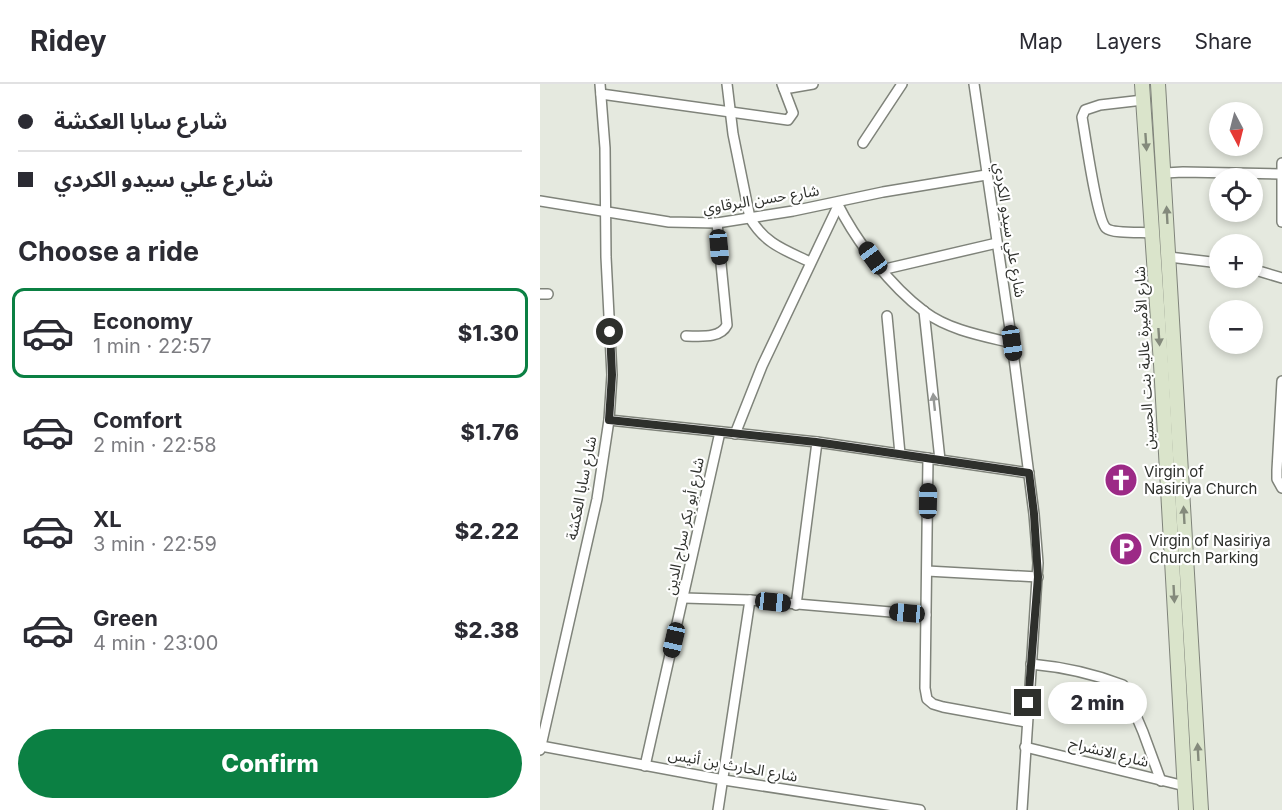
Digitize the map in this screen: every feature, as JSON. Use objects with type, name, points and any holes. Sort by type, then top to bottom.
[{"type":"main road","name":"شارع الأميرة عالية بنت الحسين","points":[[1142,84],[1153,233],[1186,810]]},
{"type":"main road","name":"شارع الأميرة عالية بنت الحسين","points":[[1158,84],[1201,810]]},
{"type":"main road","points":[[1149,180],[1165,176]]},
{"type":"street","points":[[727,84],[740,173],[750,218],[756,229],[768,241],[810,262]]},
{"type":"street","points":[[601,89],[788,120],[793,113],[783,86],[813,84]]},
{"type":"street","points":[[864,143],[902,84]]},
{"type":"street","name":"شارع علي سيدو الكردي","points":[[974,84],[1012,343],[1034,514],[1038,577],[1026,722],[1022,810]]},
{"type":"street","name":"شارع سابا العكشة","points":[[541,748],[597,500],[609,420],[612,375],[601,89]]},
{"type":"street","points":[[1143,99],[1092,106],[1084,110],[1082,117],[1104,225],[1111,230],[1153,233]]},
{"type":"street","points":[[1282,163],[1282,222]]},
{"type":"street","points":[[1165,176],[1183,171],[1281,174]]},
{"type":"street","name":"شارع حسن البرقاوي","points":[[540,201],[669,222],[717,223],[837,204],[986,175]]},
{"type":"street","points":[[735,434],[762,366],[837,204]]},
{"type":"street","points":[[837,204],[881,270],[924,311],[962,330],[1012,343]]},
{"type":"street","points":[[686,336],[718,334],[727,326],[717,223]]},
{"type":"street","points":[[881,270],[997,243]]},
{"type":"street","points":[[1169,257],[1209,262]]},
{"type":"street","points":[[1263,272],[1282,278]]},
{"type":"street","points":[[924,311],[940,460]]},
{"type":"street","points":[[887,316],[900,454]]},
{"type":"street","points":[[1282,381],[1276,470],[1277,479],[1282,488]]},
{"type":"street","points":[[609,420],[816,442],[1029,473]]},
{"type":"street","name":"شارع أبو بكر سراج الدين","points":[[645,766],[720,432]]},
{"type":"street","points":[[795,605],[816,442]]},
{"type":"street","points":[[928,458],[925,688],[927,699],[943,707],[1026,722]]},
{"type":"street","points":[[927,571],[1038,577]]},
{"type":"street","points":[[684,598],[750,600],[926,615]]},
{"type":"street","points":[[718,810],[750,600]]},
{"type":"street","points":[[1031,664],[1059,666],[1098,675],[1123,685],[1161,782]]},
{"type":"street","name":"شارع الانشراح","points":[[1025,747],[1185,786]]},
{"type":"street","name":"شارع الحارث بن أنيس","points":[[541,748],[724,780],[920,810]]},
{"type":"place","name":"Virgin of Nasiriya Church","points":[[1121,480]]},
{"type":"place","name":"Virgin of Nasiriya Church Parking","points":[[1126,549]]},
{"type":"route","points":[[610,332],[612,375],[609,420],[816,442],[1029,473],[1038,577],[1028,703]]}]
